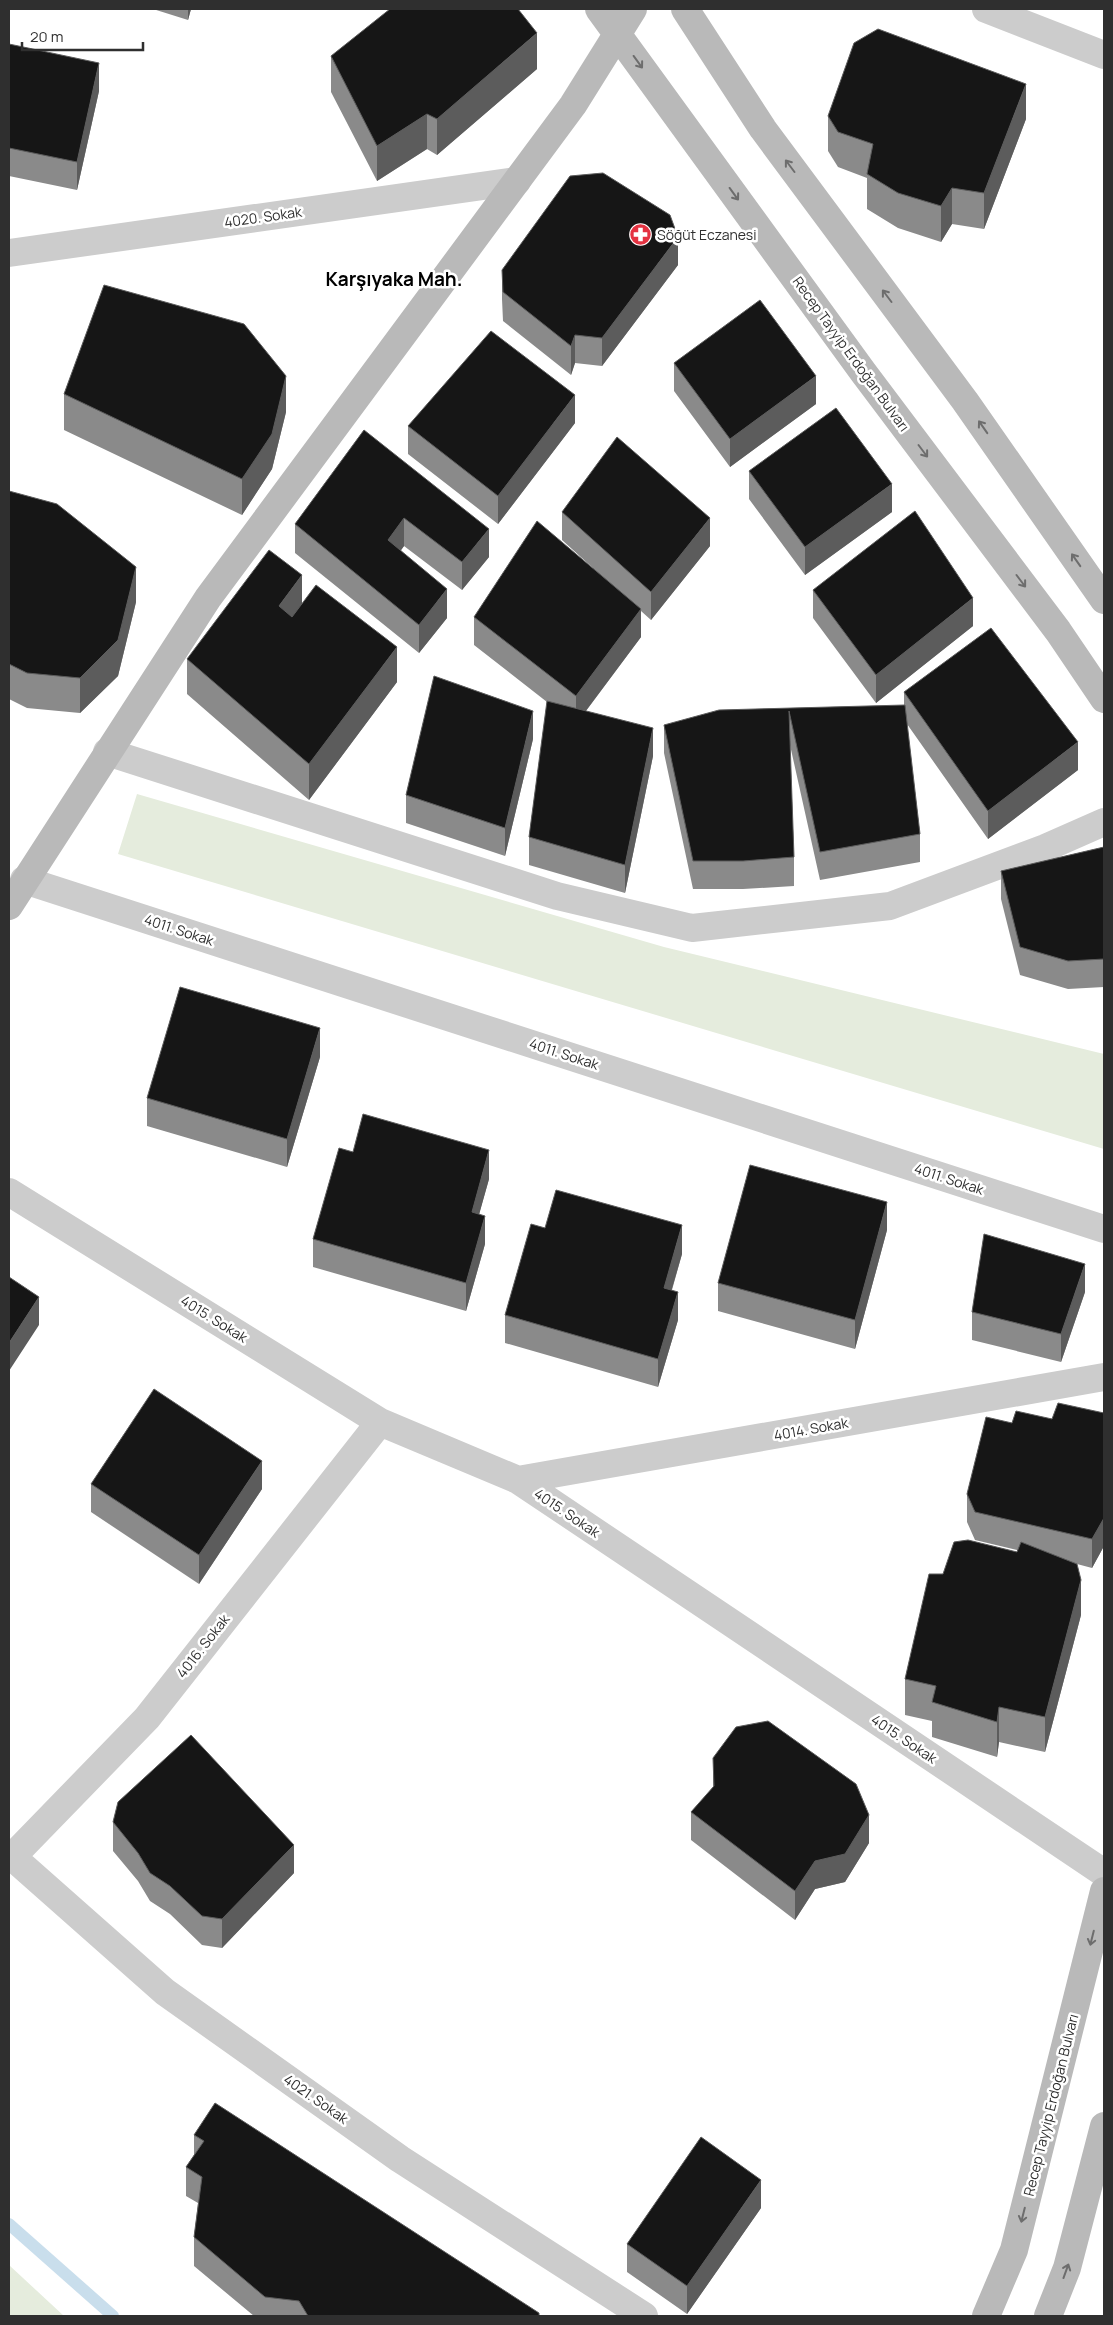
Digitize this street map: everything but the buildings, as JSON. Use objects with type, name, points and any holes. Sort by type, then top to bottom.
[{"type":"main road","name":"Recep Tayyip Erdoğan Bulvarı","points":[[599,9],[863,372],[1058,631],[1104,699]]},
{"type":"main road","points":[[9,906],[24,880],[208,598],[573,105],[633,9]]},
{"type":"main road","points":[[685,9],[763,129],[965,401],[1104,600]]},
{"type":"main road","name":"Recep Tayyip Erdoğan Bulvarı","points":[[986,2316],[1014,2250],[1104,1891]]},
{"type":"main road","points":[[1048,2316],[1067,2268],[1104,2126]]},
{"type":"street","points":[[986,9],[1104,55]]},
{"type":"street","name":"4020. Sokak","points":[[9,253],[517,181]]},
{"type":"street","points":[[107,752],[557,896],[692,928],[890,906],[1045,848],[1104,822]]},
{"type":"street","name":"4011. Sokak","points":[[24,880],[1104,1229]]},
{"type":"street","name":"4015. Sokak","points":[[9,1192],[380,1422],[518,1480],[1104,1873]]},
{"type":"street","name":"4014. Sokak","points":[[518,1480],[1104,1377]]},
{"type":"street","name":"4016. Sokak","points":[[10,1856],[147,1718],[380,1422]]},
{"type":"street","name":"4021. Sokak","points":[[10,1856],[165,1992],[400,2158],[644,2316]]},
{"type":"green space","points":[[137,794],[664,947],[1104,1054],[1104,1149],[118,854]]},
{"type":"green space","points":[[9,2265],[64,2316],[9,2316]]},
{"type":"waterway","points":[[9,2224],[113,2316]]},
{"type":"place","name":"Söğüt Eczanesi","points":[[641,235]]},
{"type":"district","name":"Karşıyaka Mah.","points":[[394,279]]}]
